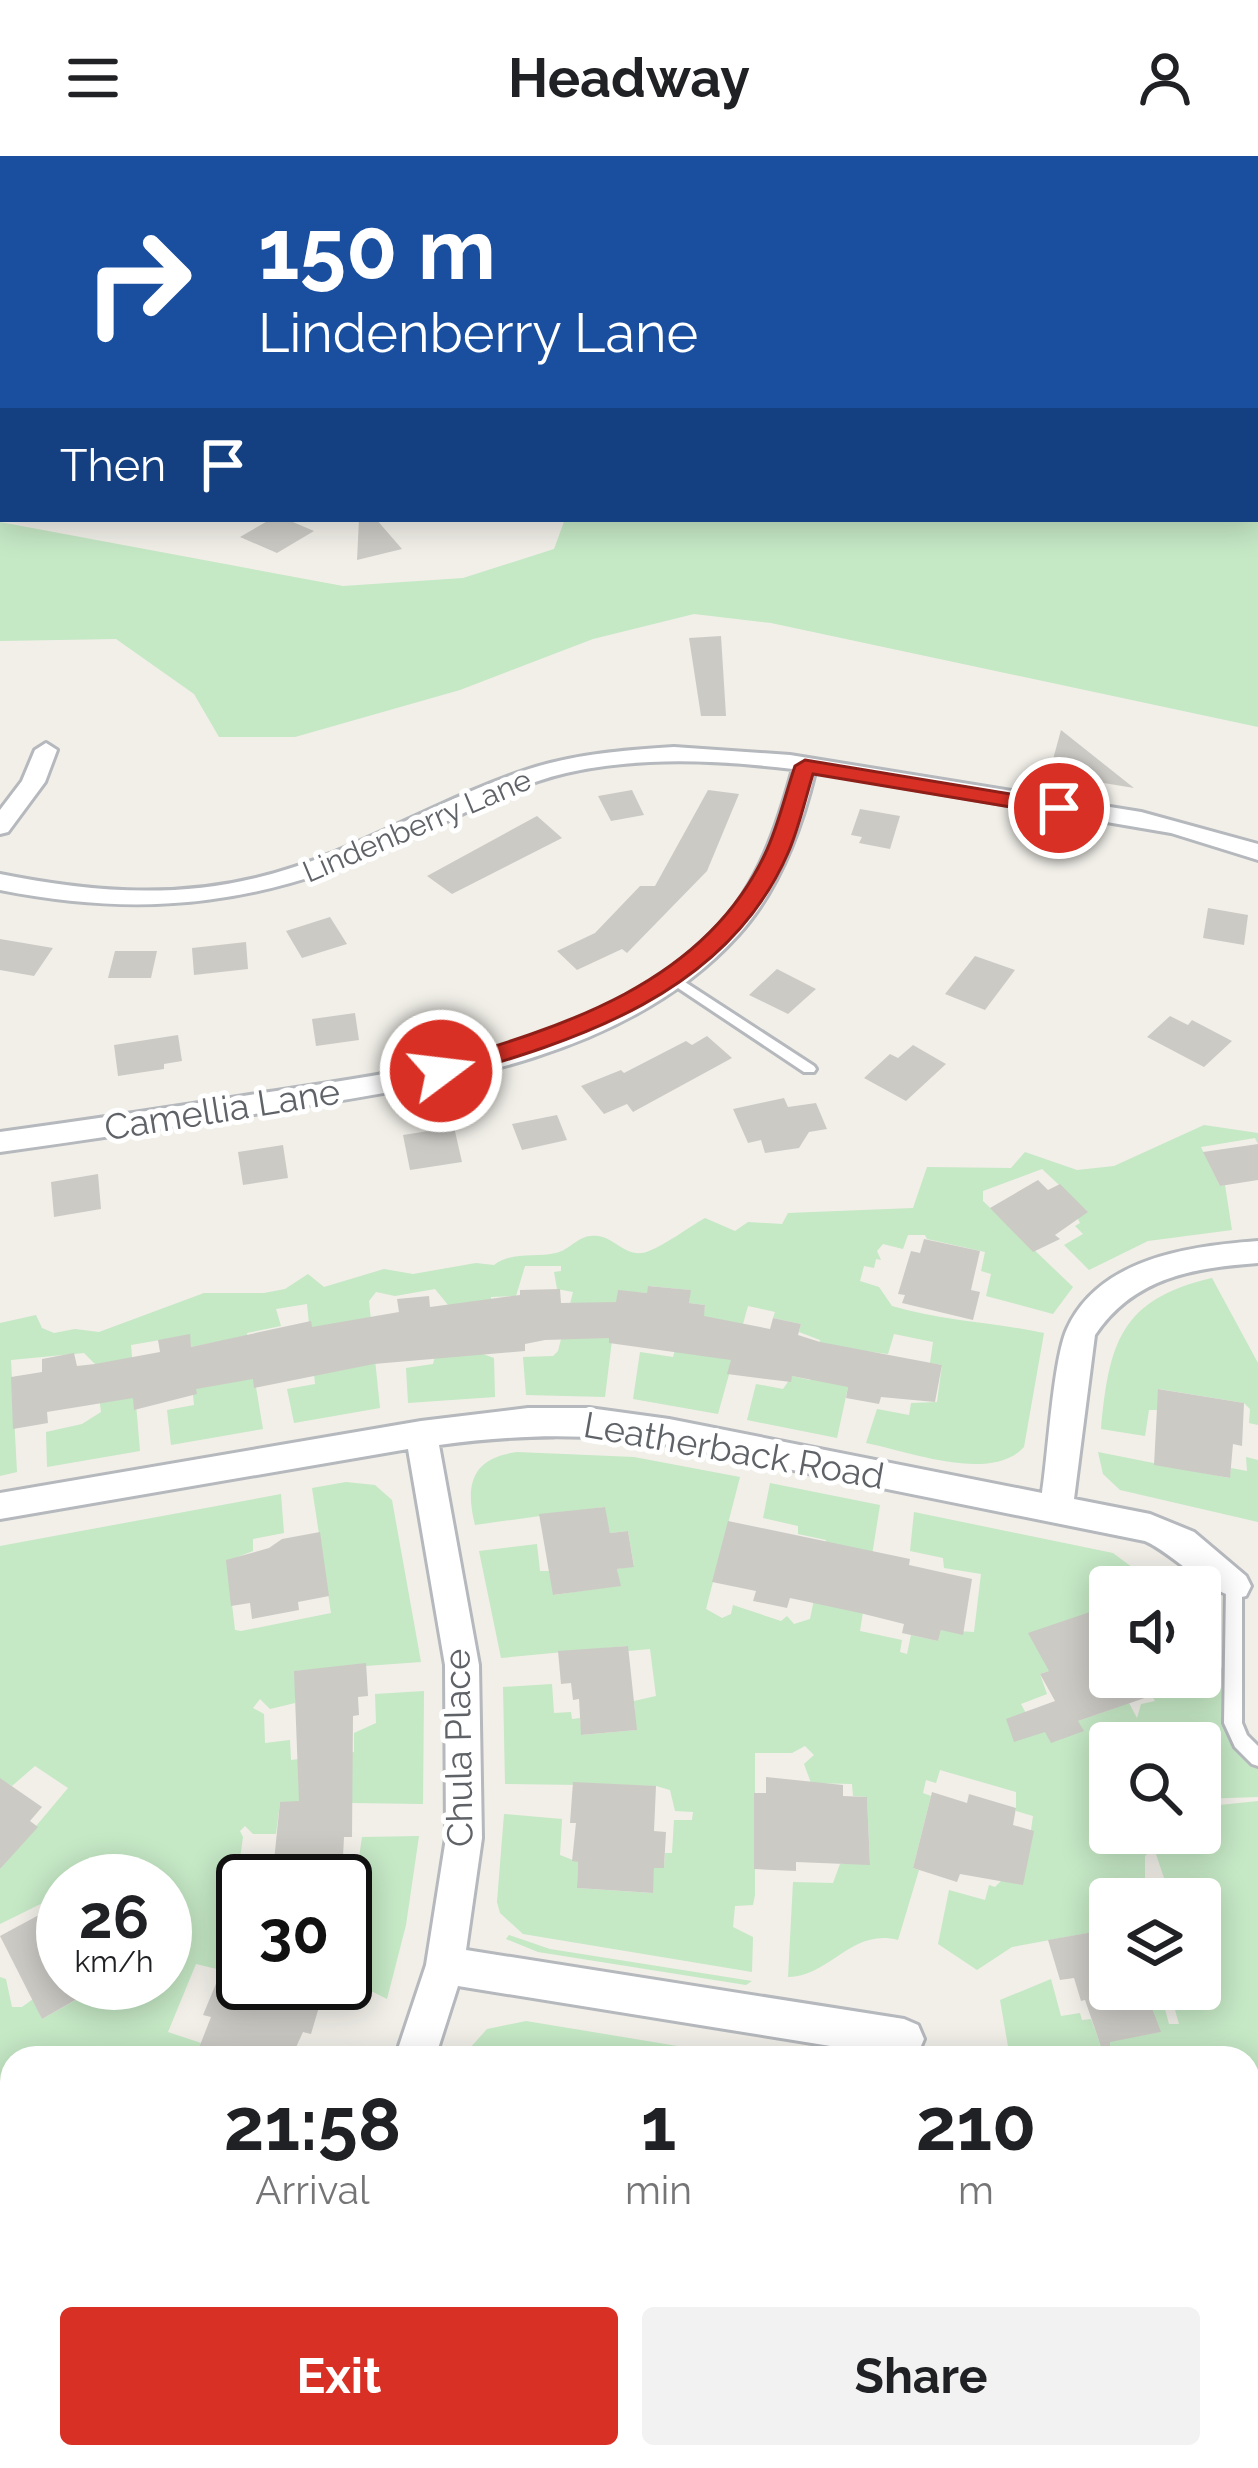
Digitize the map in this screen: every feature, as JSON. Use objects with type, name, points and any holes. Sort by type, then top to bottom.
[{"type":"street","points":[[0,827],[33,782],[46,750]]},
{"type":"street","name":"Lindenberry Lane","points":[[0,882],[103,902],[200,899],[285,882],[343,860],[476,796],[566,766],[644,754],[696,753],[805,766],[1144,822],[1258,853]]},
{"type":"street","name":"Camellia Lane","points":[[0,1142],[421,1076],[559,1036],[671,977],[728,932],[778,852],[805,766]]},
{"type":"street","points":[[1056,1509],[1081,1333],[1093,1310],[1109,1294],[1150,1270],[1203,1255],[1258,1252]]},
{"type":"street","name":"Leatherback Road","points":[[0,1506],[422,1435],[528,1421],[589,1421],[1150,1528],[1182,1542],[1234,1586]]},
{"type":"street","name":"Chula Place","points":[[419,2046],[445,1965],[464,1838],[463,1672],[422,1435]]},
{"type":"street","points":[[445,1965],[904,2039]]},
{"type":"lane","points":[[671,977],[809,1069]]},
{"type":"lane","points":[[1234,1586],[1233,1723],[1241,1741],[1258,1758]]},
{"type":"green space","points":[[0,522],[343,586],[463,578],[554,549],[564,522],[1258,522],[1258,727],[771,623],[694,614],[593,639],[460,690],[295,737],[219,737],[194,694],[116,639],[0,641]]},
{"type":"green space","points":[[1204,1125],[1258,1133],[1258,1144],[1255,1138],[1201,1147],[1220,1186],[1225,1185],[1232,1230],[1148,1241],[1089,1270],[1064,1245],[1083,1234],[1075,1226],[1080,1223],[1077,1217],[1087,1211],[1042,1169],[983,1191],[983,1201],[1073,1287],[1053,1314],[986,1296],[991,1274],[981,1271],[985,1252],[925,1235],[908,1235],[903,1249],[883,1244],[877,1251],[881,1260],[876,1259],[874,1268],[864,1266],[860,1281],[879,1287],[892,1306],[1044,1333],[1024,1447],[1010,1458],[992,1463],[949,1462],[866,1443],[877,1409],[909,1415],[911,1403],[937,1402],[942,1365],[930,1363],[933,1342],[894,1334],[888,1354],[856,1350],[837,1438],[747,1420],[756,1384],[783,1389],[792,1376],[810,1380],[820,1340],[799,1332],[801,1324],[748,1306],[718,1414],[633,1399],[640,1352],[673,1357],[675,1350],[699,1349],[705,1305],[689,1303],[690,1290],[649,1286],[647,1293],[618,1291],[605,1397],[526,1395],[523,1357],[553,1356],[558,1351],[573,1292],[557,1289],[554,1272],[561,1271],[561,1266],[525,1266],[516,1296],[491,1297],[491,1342],[483,1354],[494,1358],[495,1397],[408,1403],[406,1368],[433,1364],[448,1305],[435,1289],[395,1296],[376,1292],[369,1301],[380,1408],[294,1423],[287,1389],[315,1384],[307,1304],[276,1309],[281,1326],[247,1333],[263,1429],[171,1445],[167,1410],[194,1405],[193,1395],[216,1342],[191,1347],[189,1335],[131,1345],[140,1451],[47,1467],[46,1432],[82,1424],[101,1412],[95,1364],[84,1353],[11,1360],[17,1472],[0,1476],[0,1323],[36,1315],[42,1328],[54,1333],[99,1332],[204,1293],[264,1293],[285,1289],[308,1274],[324,1287],[384,1269],[413,1274],[476,1263],[494,1265],[516,1256],[556,1253],[591,1236],[641,1253],[705,1218],[735,1231],[748,1222],[782,1224],[788,1213],[913,1208],[927,1167],[1011,1168],[1025,1152],[1077,1170],[1114,1166]]},
{"type":"green space","points":[[1212,1278],[1258,1363],[1258,1425],[1249,1423],[1250,1409],[1244,1403],[1159,1389],[1157,1410],[1149,1410],[1145,1436],[1101,1429],[1109,1372],[1125,1330],[1157,1298]]},
{"type":"green space","points":[[517,1452],[634,1457],[740,1477],[706,1609],[722,1618],[731,1614],[733,1605],[781,1621],[787,1616],[794,1624],[810,1619],[826,1540],[798,1534],[798,1526],[763,1518],[770,1483],[880,1505],[860,1631],[902,1640],[900,1652],[907,1654],[911,1635],[938,1641],[941,1630],[974,1632],[981,1574],[944,1568],[943,1558],[910,1551],[914,1512],[1113,1553],[1131,1566],[1089,1566],[1089,1623],[1049,1671],[1040,1674],[1047,1694],[1021,1704],[1029,1719],[1078,1721],[1129,1703],[1137,1718],[1141,1704],[1153,1698],[1221,1698],[1221,1668],[1226,1724],[1237,1747],[1258,1768],[1258,1797],[1221,1798],[1221,1722],[1089,1722],[1089,1854],[1147,1854],[1145,1878],[1089,1878],[1089,1933],[1012,1947],[977,1970],[938,1944],[949,1890],[985,1900],[989,1885],[995,1887],[1001,1881],[1031,1830],[1033,1816],[1016,1811],[1016,1792],[940,1770],[936,1783],[926,1780],[923,1793],[931,1796],[913,1868],[919,1870],[898,1940],[867,1941],[816,1970],[788,1977],[793,1882],[833,1883],[840,1864],[870,1864],[867,1797],[853,1796],[852,1784],[811,1783],[804,1764],[814,1755],[805,1746],[792,1753],[755,1753],[755,1895],[753,1905],[735,1906],[733,1927],[753,1937],[752,1972],[523,1934],[500,1913],[497,1902],[504,1814],[562,1819],[560,1855],[578,1862],[577,1888],[652,1893],[654,1868],[664,1868],[665,1853],[672,1853],[674,1820],[692,1820],[693,1812],[675,1811],[670,1790],[656,1786],[505,1784],[503,1687],[552,1684],[554,1713],[571,1712],[572,1719],[580,1718],[582,1735],[636,1730],[634,1701],[656,1696],[650,1649],[628,1651],[627,1646],[501,1658],[479,1551],[537,1544],[540,1571],[549,1571],[554,1595],[620,1585],[617,1569],[634,1566],[628,1531],[610,1533],[604,1507],[475,1525],[472,1486],[490,1460]]},
{"type":"green space","points":[[1098,1452],[1229,1478],[1231,1468],[1247,1471],[1246,1457],[1258,1460],[1258,1522],[1120,1490],[1103,1474]]},
{"type":"green space","points":[[346,1482],[375,1485],[392,1500],[421,1662],[295,1671],[295,1703],[270,1709],[260,1699],[253,1708],[264,1714],[265,1743],[290,1740],[291,1760],[354,1752],[354,1733],[376,1723],[375,1694],[424,1691],[423,1804],[280,1802],[276,1834],[253,1834],[245,1826],[240,1831],[241,1854],[216,1854],[216,1969],[196,1964],[192,1974],[192,1854],[36,1854],[36,1906],[0,1924],[0,1869],[68,1788],[35,1766],[12,1786],[0,1779],[0,1546],[281,1494],[284,1533],[253,1539],[253,1551],[227,1561],[235,1630],[331,1613],[312,1488]]},
{"type":"green space","points":[[1258,1801],[1258,2046],[1008,2046],[1000,2000],[1051,1979],[1061,2016],[1080,2013],[1082,2020],[1091,2019],[1100,2043],[1160,2032],[1153,2010],[1165,2010],[1169,2024],[1179,2024],[1175,2010],[1221,2010],[1221,1878],[1164,1878],[1156,1854],[1221,1854],[1221,1805]]},
{"type":"green space","points":[[419,1836],[406,1925],[387,1999],[372,1992],[372,1854],[360,1854],[362,1837]]},
{"type":"green space","points":[[509,1935],[550,1949],[752,1981],[746,1985],[538,1952],[506,1939]]},
{"type":"green space","points":[[0,1977],[6,1979],[12,2007],[33,1999],[42,2019],[58,2010],[177,2010],[168,2032],[201,2043],[0,2046]]},
{"type":"green space","points":[[526,2021],[677,2046],[472,2046],[487,2029]]},
{"type":"building","points":[[266,522],[293,522],[314,531],[277,553],[240,537]]},
{"type":"building","points":[[359,522],[379,522],[402,549],[357,560]]},
{"type":"building","points":[[721,636],[726,716],[701,716],[689,638]]},
{"type":"building","points":[[1061,730],[1134,788],[1049,774]]},
{"type":"building","points":[[632,790],[644,815],[611,821],[598,796]]},
{"type":"building","points":[[708,790],[739,794],[707,871],[627,953],[622,949],[577,970],[557,951],[595,933],[640,886],[655,886]]},
{"type":"building","points":[[860,809],[900,816],[890,849],[859,843],[862,837],[851,835]]},
{"type":"building","points":[[537,816],[562,838],[452,894],[427,876]]},
{"type":"building","points":[[1208,908],[1248,915],[1244,945],[1203,938]]},
{"type":"building","points":[[330,917],[347,944],[302,958],[286,931]]},
{"type":"building","points":[[0,939],[53,948],[34,976],[0,970]]},
{"type":"building","points":[[246,942],[248,969],[194,975],[192,948]]},
{"type":"building","points":[[115,951],[157,951],[151,978],[108,978]]},
{"type":"building","points":[[975,956],[1015,970],[985,1010],[945,994]]},
{"type":"building","points":[[777,969],[816,989],[788,1014],[749,995]]},
{"type":"building","points":[[355,1013],[359,1040],[316,1046],[312,1019]]},
{"type":"building","points":[[1170,1016],[1188,1025],[1192,1020],[1232,1041],[1204,1067],[1147,1037]]},
{"type":"building","points":[[178,1035],[182,1061],[164,1064],[164,1069],[118,1076],[114,1045]]},
{"type":"building","points":[[707,1036],[732,1058],[633,1112],[627,1104],[604,1114],[581,1086],[621,1070],[624,1073],[686,1041],[692,1045]]},
{"type":"building","points":[[913,1045],[946,1064],[906,1101],[864,1078],[890,1054],[898,1058]]},
{"type":"building","points":[[784,1098],[788,1107],[816,1103],[827,1129],[809,1132],[799,1148],[765,1153],[761,1140],[748,1143],[733,1109]]},
{"type":"building","points":[[557,1115],[567,1140],[522,1150],[512,1124]]},
{"type":"building","points":[[454,1127],[462,1162],[410,1170],[403,1135]]},
{"type":"building","points":[[1258,1144],[1258,1180],[1220,1186],[1203,1152]]},
{"type":"building","points":[[283,1145],[288,1178],[243,1185],[238,1152]]},
{"type":"building","points":[[98,1174],[101,1209],[54,1217],[51,1182]]},
{"type":"building","points":[[1038,1180],[1048,1190],[1060,1184],[1088,1212],[1055,1235],[1060,1239],[1033,1252],[990,1208]]},
{"type":"building","points":[[924,1239],[980,1251],[971,1290],[980,1292],[973,1320],[902,1303],[905,1295],[898,1294],[911,1251],[920,1253]]},
{"type":"building","points":[[648,1286],[691,1290],[689,1303],[705,1305],[704,1316],[770,1329],[773,1318],[801,1324],[798,1335],[820,1342],[942,1365],[935,1402],[881,1397],[879,1404],[846,1398],[848,1387],[792,1376],[791,1382],[727,1374],[731,1360],[609,1343],[609,1338],[545,1340],[525,1344],[525,1351],[374,1364],[254,1388],[253,1379],[196,1389],[197,1394],[134,1410],[133,1398],[47,1412],[48,1423],[13,1429],[11,1377],[42,1372],[42,1359],[74,1353],[77,1366],[95,1364],[160,1352],[158,1340],[190,1334],[191,1347],[311,1321],[312,1327],[399,1312],[397,1299],[429,1296],[430,1307],[520,1295],[520,1290],[560,1289],[561,1303],[616,1302],[618,1290],[647,1293]]},
{"type":"building","points":[[1158,1389],[1244,1403],[1242,1446],[1233,1444],[1230,1478],[1154,1465]]},
{"type":"building","points":[[605,1507],[610,1533],[628,1531],[634,1567],[617,1569],[621,1586],[553,1595],[539,1514]]},
{"type":"building","points":[[728,1521],[910,1559],[909,1565],[972,1579],[963,1635],[941,1630],[938,1641],[902,1633],[904,1624],[860,1613],[790,1598],[787,1608],[753,1601],[756,1591],[712,1582]]},
{"type":"building","points":[[320,1532],[329,1596],[298,1602],[299,1610],[252,1619],[250,1603],[231,1606],[226,1560],[269,1548],[282,1539]]},
{"type":"building","points":[[1089,1612],[1089,1698],[1145,1698],[1078,1721],[1084,1731],[1051,1743],[1045,1732],[1014,1742],[1006,1719],[1055,1701],[1040,1674],[1049,1671],[1028,1633]]},
{"type":"building","points":[[628,1646],[637,1730],[581,1735],[579,1699],[573,1700],[571,1683],[561,1684],[558,1651]]},
{"type":"building","points":[[366,1663],[368,1696],[358,1697],[359,1715],[353,1716],[352,1837],[344,1837],[343,1854],[275,1854],[280,1802],[299,1801],[294,1671]]},
{"type":"building","points":[[766,1777],[843,1785],[843,1796],[867,1797],[870,1865],[796,1862],[796,1871],[754,1869],[754,1793],[766,1793]]},
{"type":"building","points":[[0,1778],[42,1807],[30,1821],[38,1827],[0,1869]]},
{"type":"building","points":[[573,1782],[656,1786],[654,1831],[666,1832],[664,1868],[654,1868],[653,1893],[577,1888],[578,1862],[572,1861],[576,1823],[570,1823]]},
{"type":"building","points":[[932,1792],[967,1803],[969,1794],[1016,1808],[1013,1825],[1034,1831],[1023,1885],[960,1874],[957,1882],[913,1868]]},
{"type":"building","points":[[36,1917],[36,2007],[0,1936]]},
{"type":"building","points":[[1089,1933],[1089,2010],[1153,2010],[1161,2032],[1101,2046],[1074,1978],[1060,1980],[1048,1940]]},
{"type":"building","points":[[216,1984],[216,2010],[318,2010],[311,2034],[303,2032],[297,2046],[200,2046],[211,2017],[203,2015]]},
{"type":"building","points":[[37,2010],[58,2010],[42,2019]]},
{"type":"route","points":[[441,1071],[559,1036],[602,1018],[692,963],[728,932],[753,897],[778,852],[805,766],[1059,808]]}]
